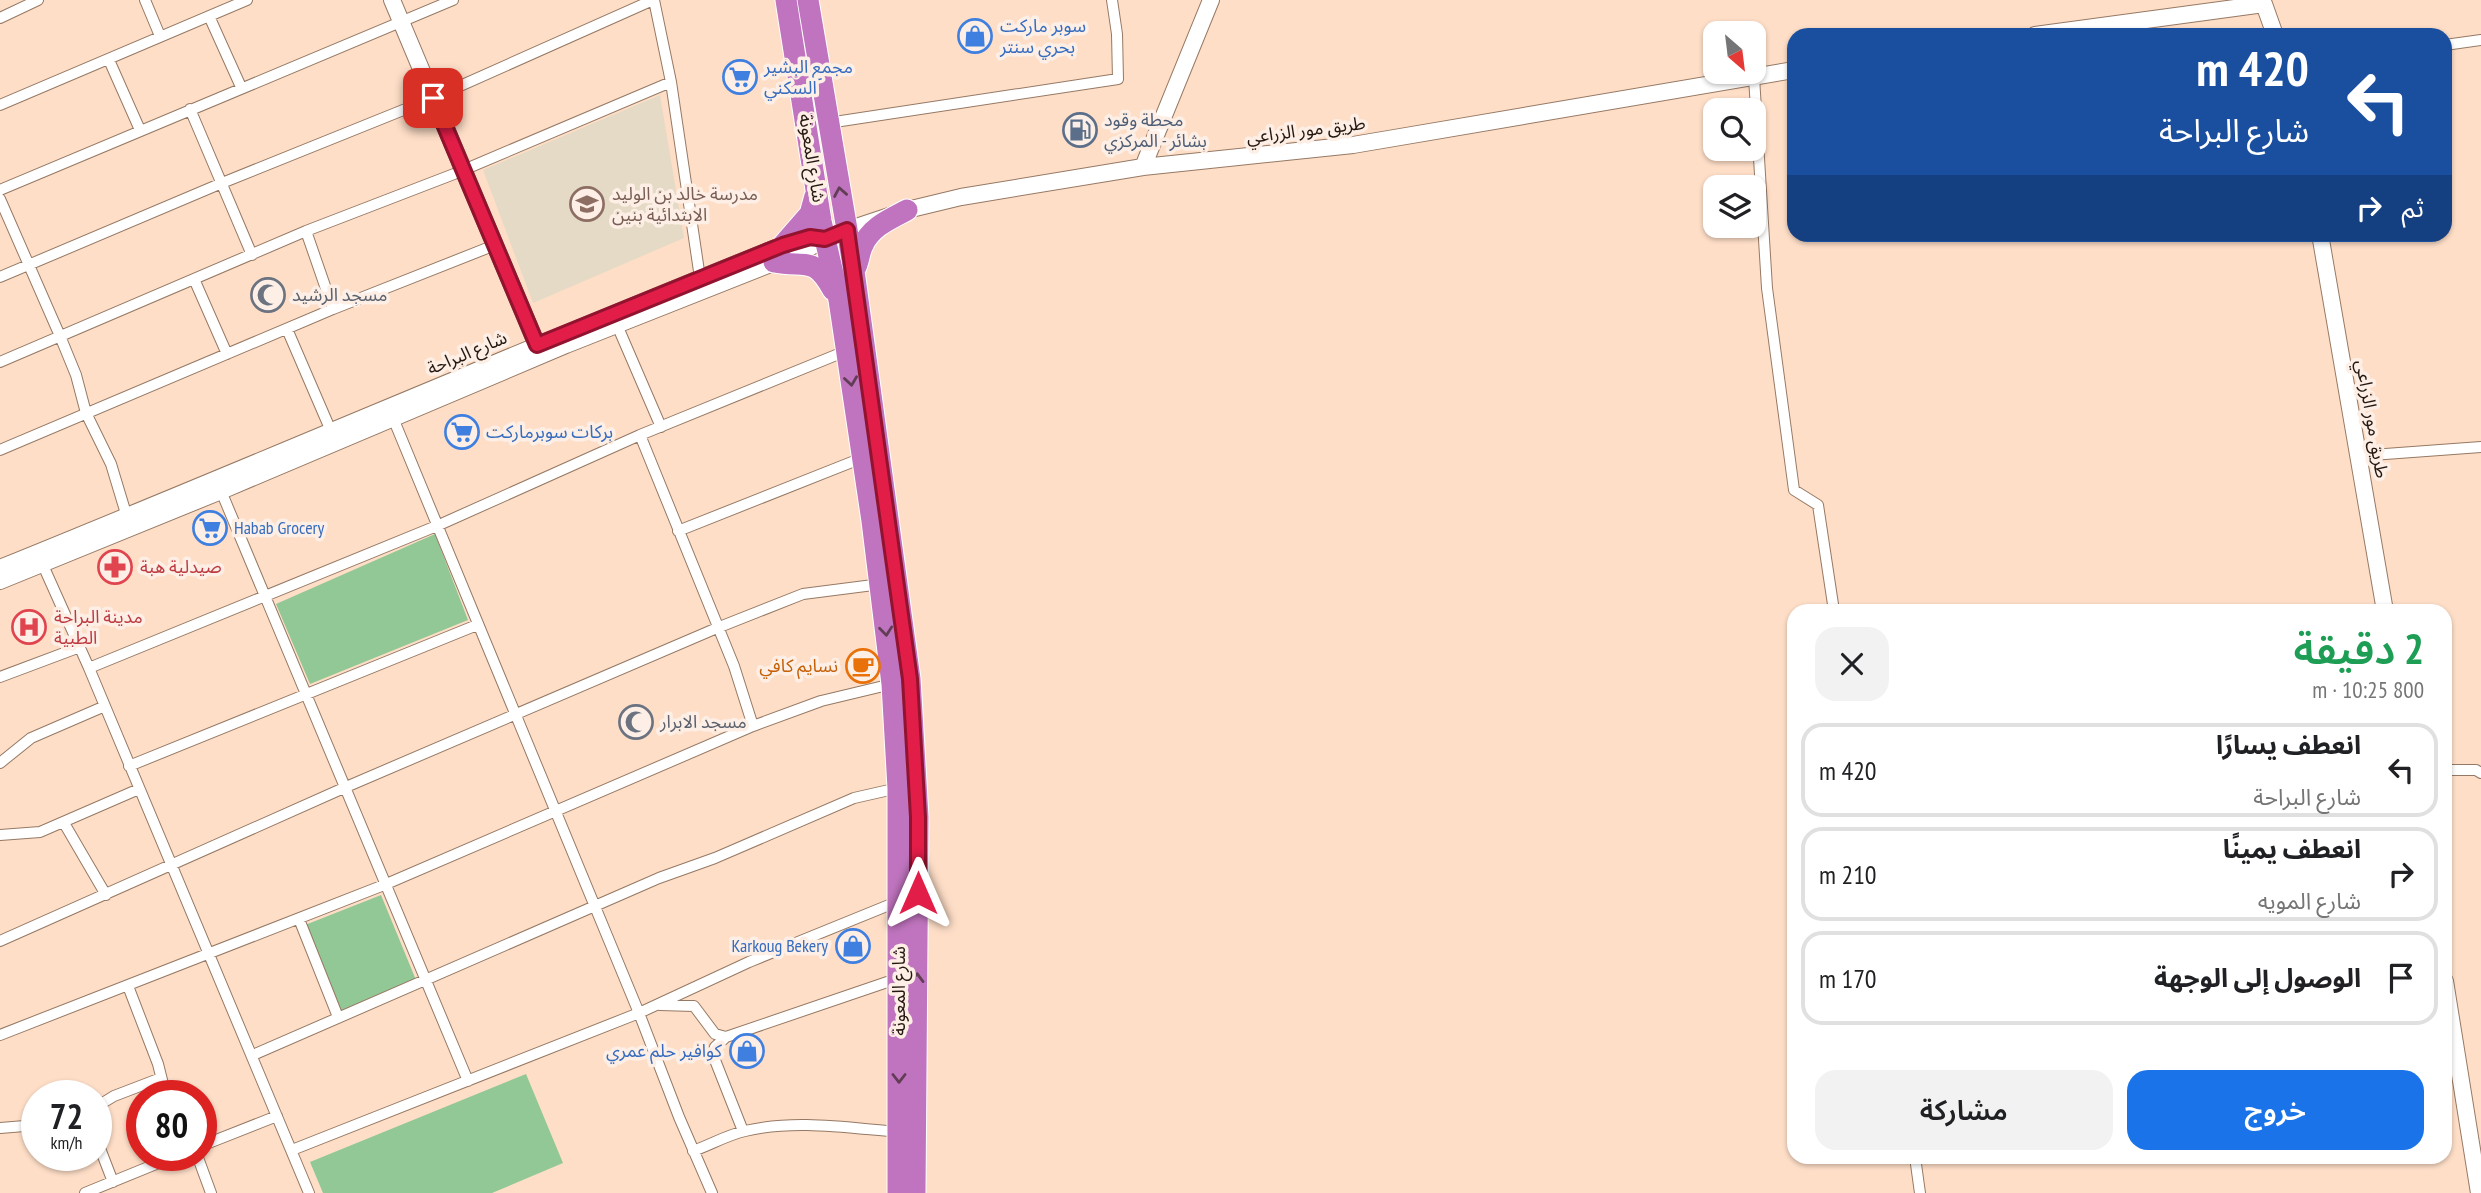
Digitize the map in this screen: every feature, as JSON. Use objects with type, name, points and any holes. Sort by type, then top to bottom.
[{"type":"highway","name":"شارع المعونة","points":[[786,0],[825,239],[839,300],[881,584],[892,684],[898,788],[898,1193]]},
{"type":"highway","name":"شارع المعونة","points":[[808,0],[854,271],[915,729],[918,817],[915,1193]]},
{"type":"highway","points":[[817,187],[810,214],[779,254],[796,263],[820,270],[839,300]]},
{"type":"highway","points":[[854,271],[862,247],[870,234],[881,224],[907,210]]},
{"type":"street","points":[[0,18],[38,0]]},
{"type":"street","points":[[145,0],[160,36]]},
{"type":"street","points":[[0,105],[247,0]]},
{"type":"street","points":[[391,0],[537,345]]},
{"type":"street","points":[[0,190],[190,108],[453,0]]},
{"type":"street","points":[[0,278],[222,183],[433,98],[654,0],[671,82],[700,278]]},
{"type":"street","points":[[828,123],[1118,79],[1117,34],[1112,0]]},
{"type":"street","points":[[1143,167],[1210,0]]},
{"type":"street","points":[[2083,28],[2263,2],[2272,28]]},
{"type":"street","points":[[209,16],[241,87]]},
{"type":"street","points":[[2452,44],[2481,40]]},
{"type":"street","points":[[109,60],[140,130]]},
{"type":"street","name":"طريق مور الزراعي","points":[[1766,75],[1787,71]]},
{"type":"street","points":[[0,362],[306,232],[464,170],[671,82]]},
{"type":"street","name":"طريق مور الزراعي","points":[[825,239],[907,210],[961,197],[1143,167],[1353,145],[1714,84]]},
{"type":"street","points":[[1754,84],[1767,288],[1794,490],[1818,505],[1833,604]]},
{"type":"street","points":[[190,108],[252,255]]},
{"type":"street","points":[[0,199],[76,375],[86,413],[111,464],[127,517]]},
{"type":"street","points":[[306,232],[333,309]]},
{"type":"street","name":"شارع البراحة","points":[[0,581],[617,325],[779,254],[810,237],[825,239]]},
{"type":"street","name":"طريق مور الزراعي","points":[[2321,242],[2384,604]]},
{"type":"street","points":[[0,450],[333,309],[495,245]]},
{"type":"street","name":"شارع البراحة","points":[[0,568],[700,278],[779,254]]},
{"type":"street","points":[[194,279],[227,354]]},
{"type":"street","points":[[617,325],[660,426]]},
{"type":"street","points":[[287,329],[331,431]]},
{"type":"street","points":[[89,668],[439,525],[660,426],[846,351]]},
{"type":"street","points":[[393,418],[712,1193]]},
{"type":"street","points":[[640,435],[737,674],[753,726]]},
{"type":"street","points":[[2358,456],[2481,447]]},
{"type":"street","points":[[678,531],[862,458]]},
{"type":"street","points":[[221,491],[468,1081]]},
{"type":"street","points":[[42,563],[89,668],[309,1193]]},
{"type":"street","points":[[0,941],[346,787],[718,628],[803,594],[881,584]]},
{"type":"street","points":[[130,766],[477,625]]},
{"type":"street","points":[[0,677],[80,647]]},
{"type":"street","points":[[0,1035],[384,885],[753,726],[821,701],[892,684]]},
{"type":"street","points":[[0,763],[31,738],[105,706]]},
{"type":"street","points":[[2452,771],[2476,771],[2481,774]]},
{"type":"street","points":[[253,1055],[637,887],[715,858],[854,798],[898,788]]},
{"type":"street","points":[[0,835],[40,832],[139,789]]},
{"type":"street","points":[[64,823],[106,895]]},
{"type":"street","points":[[292,1150],[639,1013],[748,962],[899,901]]},
{"type":"street","points":[[299,919],[338,1017]]},
{"type":"street","points":[[743,1131],[713,1055],[715,1047],[726,1037],[899,978]]},
{"type":"street","points":[[112,1097],[161,1078],[128,986]]},
{"type":"street","points":[[656,1005],[694,1006],[715,1034],[726,1037]]},
{"type":"street","points":[[2452,1025],[2479,1193]]},
{"type":"street","points":[[217,1140],[277,1116]]},
{"type":"street","points":[[694,1152],[743,1131],[808,1125],[899,1132]]},
{"type":"street","points":[[0,1128],[21,1126]]},
{"type":"street","points":[[1916,1164],[1920,1193]]},
{"type":"street","points":[[109,1171],[113,1182]]},
{"type":"street","points":[[85,1193],[139,1171]]},
{"type":"street","points":[[203,1171],[211,1193]]},
{"type":"shaded area","name":"مدرسة خالد بن الوليد الابتدائية بنين","points":[[660,95],[684,238],[533,303],[483,170]]},
{"type":"green space","points":[[435,534],[468,620],[310,684],[276,604]]},
{"type":"green space","points":[[381,895],[416,980],[341,1011],[305,925]]},
{"type":"green space","points":[[526,1074],[563,1163],[492,1193],[323,1193],[310,1162]]},
{"type":"place","name":"سوبر ماركت بحري سنتر","points":[[975,36]]},
{"type":"place","name":"مجمع البشير السكني","points":[[740,77]]},
{"type":"place","name":"محطة وقود بشائر - المركزي","points":[[1080,130]]},
{"type":"place","name":"مدرسة خالد بن الوليد الابتدائية بنين","points":[[587,204]]},
{"type":"place","name":"مسجد الرشيد","points":[[268,295]]},
{"type":"place","name":"بركات سوبرماركت","points":[[462,432]]},
{"type":"place","name":"Habab Grocery","points":[[210,528]]},
{"type":"place","name":"صيدلية هبة","points":[[115,567]]},
{"type":"place","name":"مدينة البراحة الطبية","points":[[29,627]]},
{"type":"place","name":"نسايم كافي","points":[[863,666]]},
{"type":"place","name":"مسجد الابرار","points":[[636,722]]},
{"type":"place","name":"Karkoug Bekery","points":[[853,946]]},
{"type":"place","name":"كوافير حلم عمري","points":[[747,1051]]},
{"type":"route","points":[[433,98],[537,345],[783,245],[810,237],[825,239],[847,230],[910,679],[915,729],[918,893]]}]
